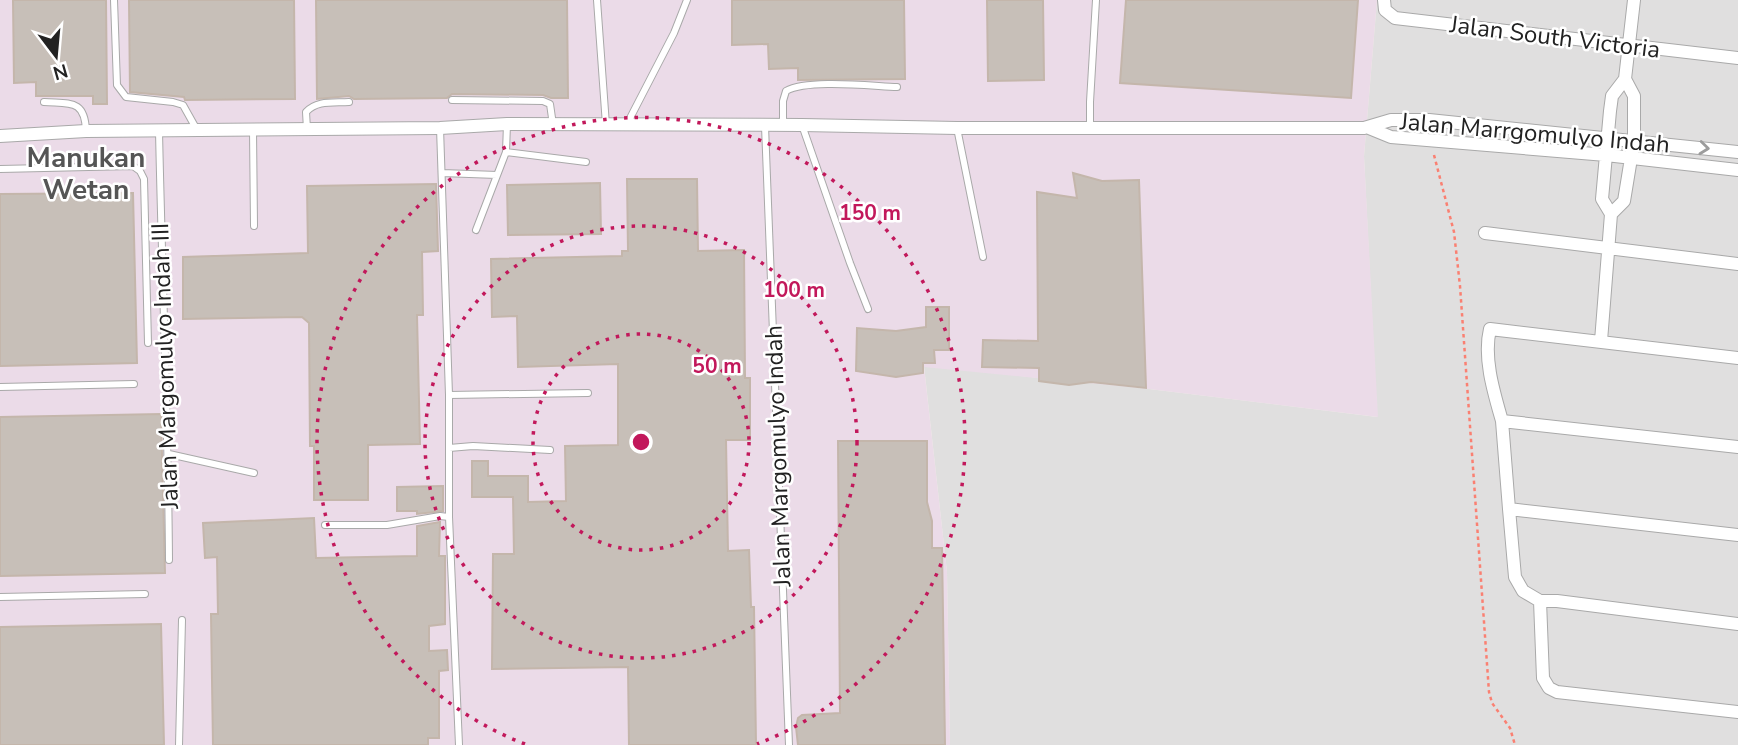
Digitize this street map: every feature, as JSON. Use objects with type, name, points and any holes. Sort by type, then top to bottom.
[{"type":"street","name":"Jalan South Victoria","points":[[1384,0],[1385,10],[1395,18],[1738,58]]},
{"type":"street","points":[[1601,341],[1611,214],[1602,199],[1607,138],[1612,96],[1625,79],[1634,0]]},
{"type":"street","points":[[1611,214],[1624,201],[1634,140],[1634,96],[1625,79]]},
{"type":"street","name":"Jalan Marrgomulyo Indah","points":[[1369,128],[1391,120],[1429,120],[1738,152]]},
{"type":"street","points":[[0,136],[86,131],[440,128],[507,124],[1369,128]]},
{"type":"street","name":"Jalan Marrgomulyo Indah","points":[[1369,128],[1391,137],[1606,155],[1738,170]]},
{"type":"street","points":[[1485,233],[1738,264]]},
{"type":"street","points":[[1738,358],[1490,329],[1487,341],[1494,393],[1502,421],[1515,577],[1522,592],[1540,601],[1738,624]]},
{"type":"street","points":[[1502,421],[1738,447]]},
{"type":"street","points":[[1508,509],[1738,535]]},
{"type":"street","points":[[1540,601],[1543,678],[1549,688],[1556,692],[1738,712]]},
{"type":"lane","points":[[114,0],[117,85],[121,93],[126,97],[183,105],[197,131]]},
{"type":"lane","points":[[597,0],[606,125]]},
{"type":"lane","points":[[626,125],[674,33],[687,0]]},
{"type":"lane","points":[[1090,128],[1097,0]]},
{"type":"lane","points":[[783,125],[783,101],[786,92],[792,88],[808,85],[897,87]]},
{"type":"lane","points":[[452,100],[543,101],[550,104],[553,124]]},
{"type":"lane","points":[[44,102],[81,108],[86,131]]},
{"type":"lane","points":[[307,130],[306,112],[311,106],[317,103],[349,102]]},
{"type":"lane","points":[[476,230],[506,152],[507,124]]},
{"type":"lane","points":[[802,125],[868,309]]},
{"type":"lane","name":"Jalan Margomulyo Indah","points":[[765,126],[789,745]]},
{"type":"lane","points":[[440,128],[449,395],[449,517],[459,745]]},
{"type":"lane","points":[[957,128],[983,257]]},
{"type":"lane","points":[[253,130],[254,226]]},
{"type":"lane","name":"Jalan Margomulyo Indah III","points":[[159,131],[169,454],[169,560]]},
{"type":"lane","points":[[506,152],[586,162]]},
{"type":"lane","points":[[0,169],[132,166],[140,171],[144,179],[148,343]]},
{"type":"lane","points":[[442,173],[497,175]]},
{"type":"lane","points":[[0,387],[134,384]]},
{"type":"lane","points":[[449,395],[588,393]]},
{"type":"lane","points":[[449,448],[473,446],[551,450]]},
{"type":"lane","points":[[169,454],[254,473]]},
{"type":"lane","points":[[325,525],[387,525],[440,516],[449,517]]},
{"type":"lane","points":[[0,597],[145,594]]},
{"type":"lane","points":[[179,745],[182,620]]},
{"type":"path","points":[[1431,139],[1454,232],[1460,286],[1489,692],[1492,703],[1510,728],[1515,745]]},
{"type":"shaded area","points":[[0,0],[1377,0],[1364,156],[1378,417],[1149,389],[924,367],[947,572],[950,745],[0,745]]},
{"type":"shaded area","points":[[1377,0],[1738,0],[1738,745],[950,745],[947,572],[924,366],[1149,389],[1377,417],[1364,156]]},
{"type":"building","points":[[13,0],[106,0],[107,104],[93,104],[93,96],[36,96],[36,82],[14,83]]},
{"type":"building","points":[[129,0],[294,0],[295,99],[185,100],[184,97],[130,92]]},
{"type":"building","points":[[316,0],[567,0],[568,98],[543,95],[452,94],[447,98],[354,99],[349,96],[317,99]]},
{"type":"building","points":[[732,0],[904,0],[905,79],[798,80],[798,68],[769,69],[768,44],[732,45]]},
{"type":"building","points":[[987,0],[1043,0],[1044,80],[988,81]]},
{"type":"building","points":[[1126,0],[1358,0],[1351,98],[1120,83]]},
{"type":"building","points":[[1073,173],[1102,181],[1139,180],[1146,388],[1091,382],[1069,385],[1039,381],[1039,368],[982,367],[983,340],[1038,341],[1037,192],[1077,198]]},
{"type":"building","points":[[627,179],[697,179],[698,251],[744,250],[745,378],[750,378],[750,440],[726,440],[728,551],[749,550],[751,607],[754,607],[756,745],[629,745],[628,667],[492,669],[493,554],[514,554],[513,497],[472,497],[472,461],[488,461],[488,476],[528,476],[528,502],[566,501],[565,446],[618,445],[618,364],[518,367],[517,316],[492,317],[491,259],[622,256],[622,251],[628,251]]},
{"type":"building","points":[[600,183],[601,234],[508,235],[507,185]]},
{"type":"building","points":[[436,184],[438,251],[422,252],[423,315],[417,315],[420,444],[368,445],[368,500],[314,500],[314,446],[310,446],[309,323],[302,317],[183,319],[183,257],[308,253],[307,186]]},
{"type":"building","points":[[133,193],[137,363],[0,366],[0,194]]},
{"type":"building","points":[[926,307],[949,307],[949,350],[934,350],[935,363],[923,363],[923,373],[896,377],[856,371],[857,328],[896,331],[926,327]]},
{"type":"building","points":[[161,414],[165,573],[0,576],[0,417]]},
{"type":"building","points":[[838,441],[927,441],[927,502],[932,521],[932,548],[942,548],[945,745],[798,745],[798,718],[802,715],[840,713]]},
{"type":"building","points":[[443,486],[443,511],[417,514],[417,511],[397,511],[397,487]]},
{"type":"building","points":[[314,518],[316,558],[417,556],[417,526],[440,522],[439,556],[445,556],[445,624],[429,626],[429,651],[447,650],[448,670],[439,671],[439,738],[428,738],[428,745],[213,745],[211,614],[218,614],[217,557],[205,558],[203,523]]},
{"type":"building","points":[[161,624],[164,745],[0,745],[0,627]]},
{"type":"district","name":"Manukan Wetan","points":[[86,174]]}]
